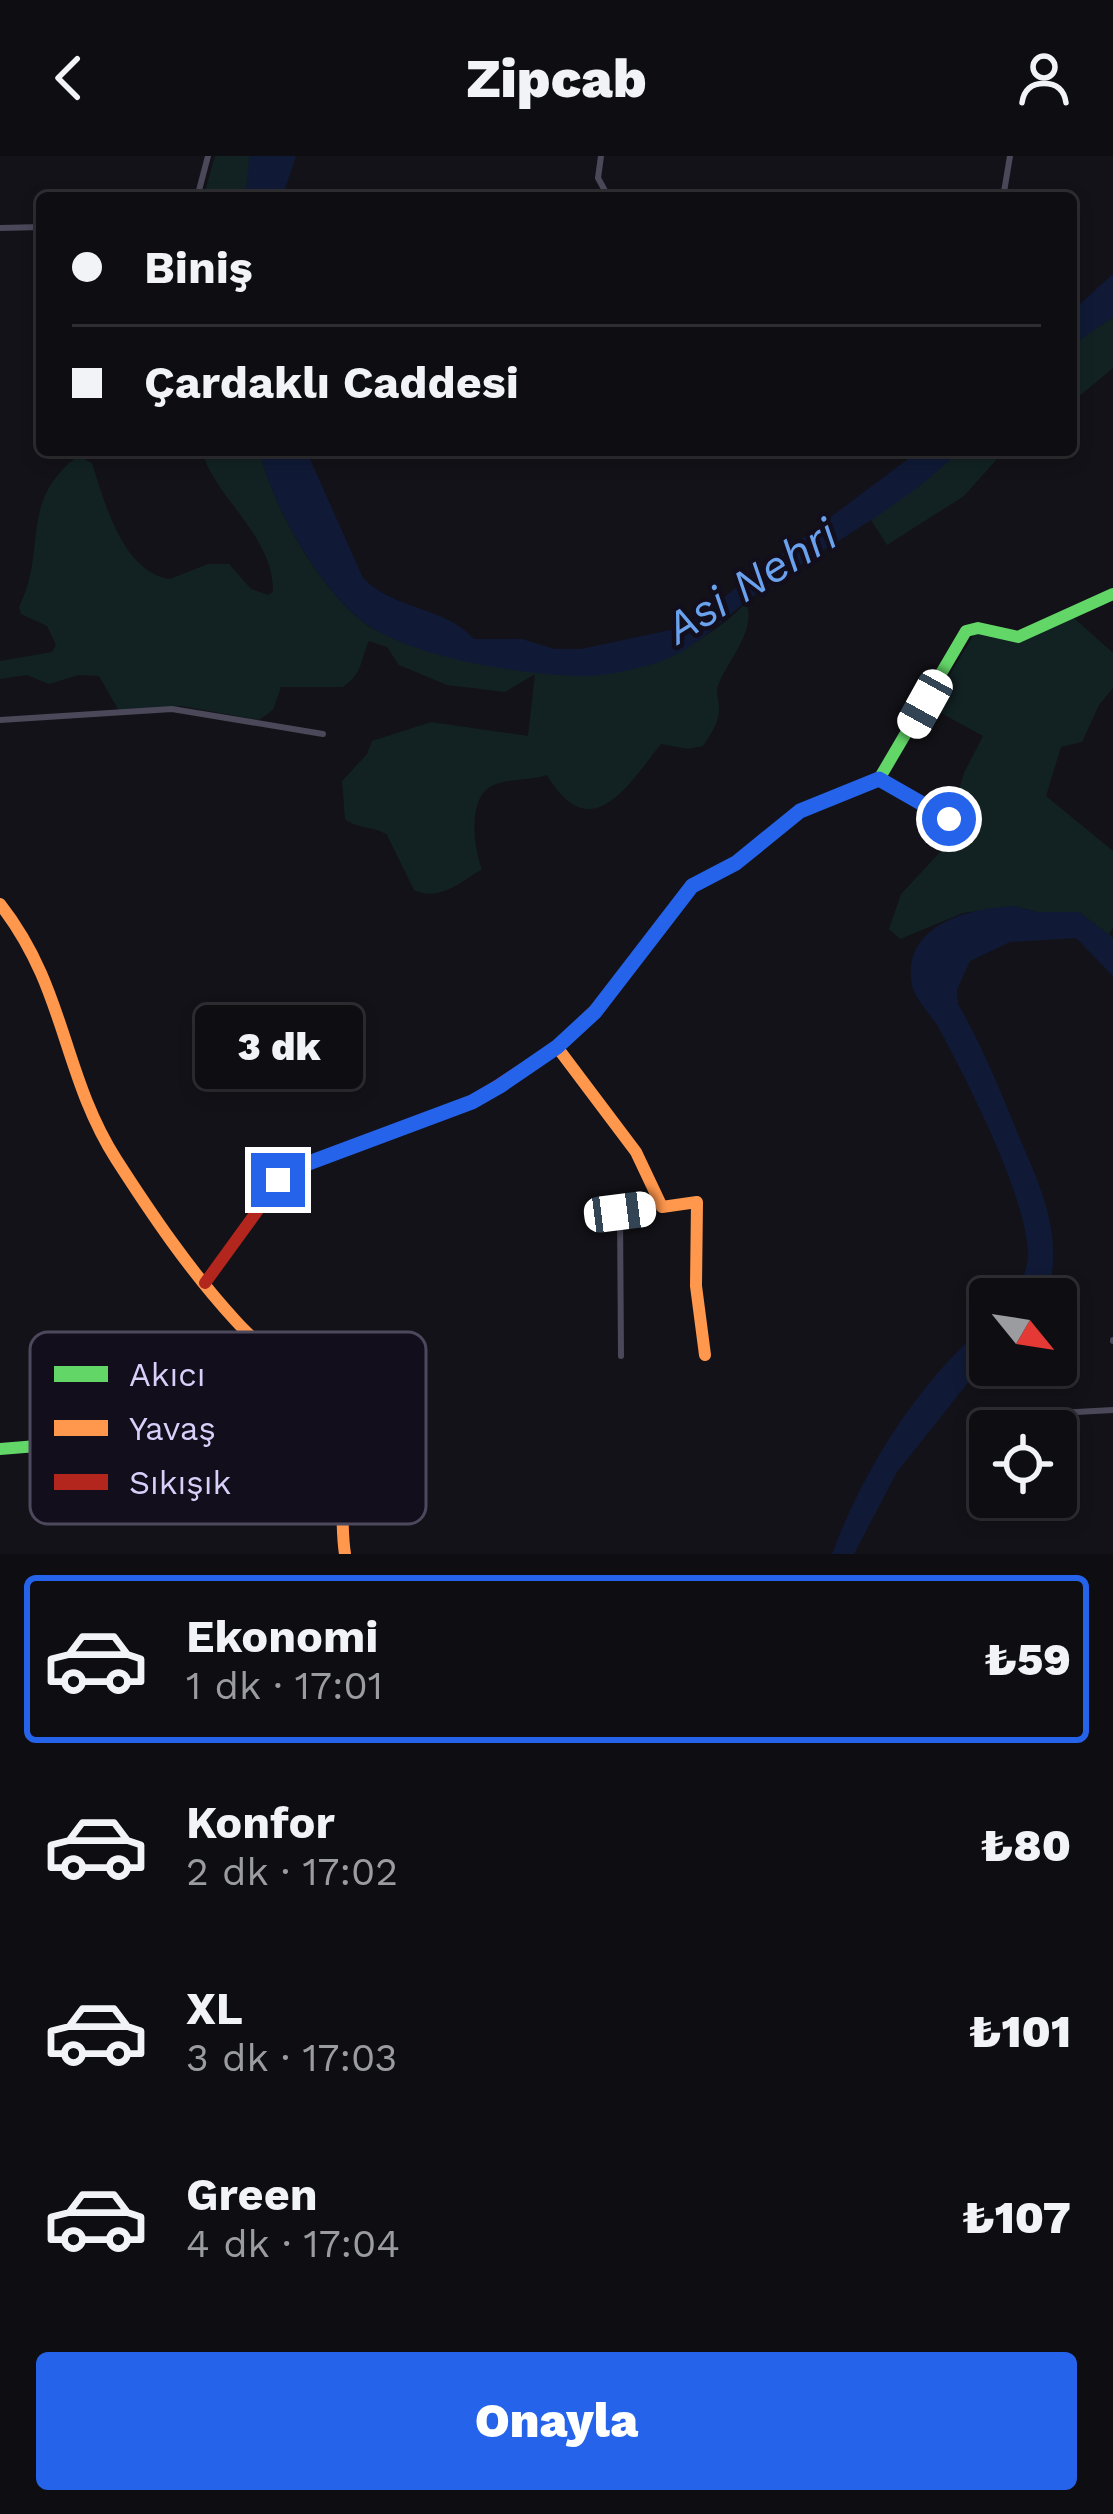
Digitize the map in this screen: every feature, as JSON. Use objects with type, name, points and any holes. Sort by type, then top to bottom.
[{"type":"street","points":[[199,192],[208,156]]},
{"type":"street","points":[[601,156],[598,178],[606,192]]},
{"type":"street","points":[[1004,192],[1010,156]]},
{"type":"street","points":[[0,228],[36,227]]},
{"type":"street","points":[[206,1283],[235,1248],[278,1180],[298,1167],[472,1102],[557,1047],[608,997],[692,886],[736,863],[800,811],[879,779],[966,631],[973,628],[1018,637],[1113,594]]},
{"type":"street","points":[[0,720],[172,709],[323,734]]},
{"type":"street","points":[[879,779],[949,819]]},
{"type":"street","points":[[0,904],[52,993],[90,1114],[206,1283],[246,1332]]},
{"type":"street","points":[[557,1047],[636,1153],[662,1207]]},
{"type":"street","points":[[621,1356],[620,1212],[697,1202],[696,1286],[705,1355]]},
{"type":"street","points":[[1077,1412],[1113,1410]]},
{"type":"street","points":[[0,1449],[30,1447]]},
{"type":"street","points":[[340,1524],[345,1554]]},
{"type":"shaded area","points":[[215,156],[250,156],[246,192],[205,192]]},
{"type":"shaded area","points":[[1113,317],[1113,368],[1077,398],[1077,342]]},
{"type":"shaded area","points":[[78,456],[92,463],[128,550],[154,574],[170,579],[208,564],[229,564],[251,589],[268,595],[273,592],[264,553],[204,456],[261,456],[298,543],[345,605],[379,632],[479,663],[561,673],[640,665],[713,631],[746,603],[748,623],[718,687],[719,711],[713,729],[703,746],[688,749],[661,744],[622,791],[594,809],[563,797],[547,775],[490,787],[475,814],[482,869],[432,894],[414,890],[387,835],[345,819],[342,781],[367,754],[372,741],[431,722],[528,736],[535,674],[505,692],[447,685],[399,665],[387,647],[369,641],[350,682],[343,687],[281,687],[273,710],[259,720],[181,706],[119,711],[99,676],[79,675],[49,684],[27,675],[0,679],[0,661],[52,652],[56,645],[47,626],[21,614],[19,607],[48,490]]},
{"type":"shaded area","points":[[952,456],[1000,456],[964,496],[887,545],[871,520]]},
{"type":"shaded area","points":[[1074,618],[1113,653],[1113,688],[1099,705],[1082,742],[1061,747],[1046,796],[1113,851],[1113,928],[1109,933],[1113,938],[1079,912],[1037,912],[1014,906],[963,913],[900,939],[889,929],[901,894],[941,851],[964,773],[983,736],[930,707],[975,633],[1017,641]]},
{"type":"water","points":[[250,156],[296,156],[284,192],[246,192]]},
{"type":"water","points":[[1113,274],[1113,317],[1077,342],[1077,307]]},
{"type":"water","name":"Asi Nehri","points":[[261,456],[309,456],[363,578],[389,597],[449,620],[474,639],[522,639],[555,649],[581,649],[684,627],[912,456],[953,456],[914,490],[759,592],[683,651],[634,669],[582,676],[462,661],[381,633],[344,604],[313,565]]},
{"type":"water","points":[[1014,906],[1037,912],[1079,912],[1113,938],[1113,976],[1076,938],[1010,942],[970,961],[957,990],[958,1004],[1043,1197],[1052,1236],[1051,1278],[1023,1278],[1028,1256],[1025,1232],[995,1143],[938,1026],[912,985],[911,964],[927,934],[977,911]]},
{"type":"water","points":[[969,1340],[969,1381],[897,1472],[854,1554],[832,1554],[877,1458],[917,1398]]},
{"type":"traffic: fast","points":[[819,803],[879,779],[966,631],[978,628],[1018,637],[1113,594]]},
{"type":"traffic: fast","points":[[0,1449],[30,1447]]},
{"type":"traffic: slow","points":[[0,904],[38,967],[84,1095],[116,1159],[202,1282],[247,1332]]},
{"type":"traffic: slow","points":[[557,1047],[636,1152],[662,1207],[697,1202],[696,1286],[705,1355]]},
{"type":"traffic: slow","points":[[343,1524],[345,1554]]},
{"type":"traffic: jam","points":[[205,1283],[271,1192],[298,1167],[472,1102],[557,1047],[608,997],[691,886],[737,863],[800,811],[819,803]]},
{"type":"route","points":[[278,1180],[298,1167],[472,1102],[557,1047],[608,997],[683,893],[736,863],[800,811],[879,779],[949,819]]}]
